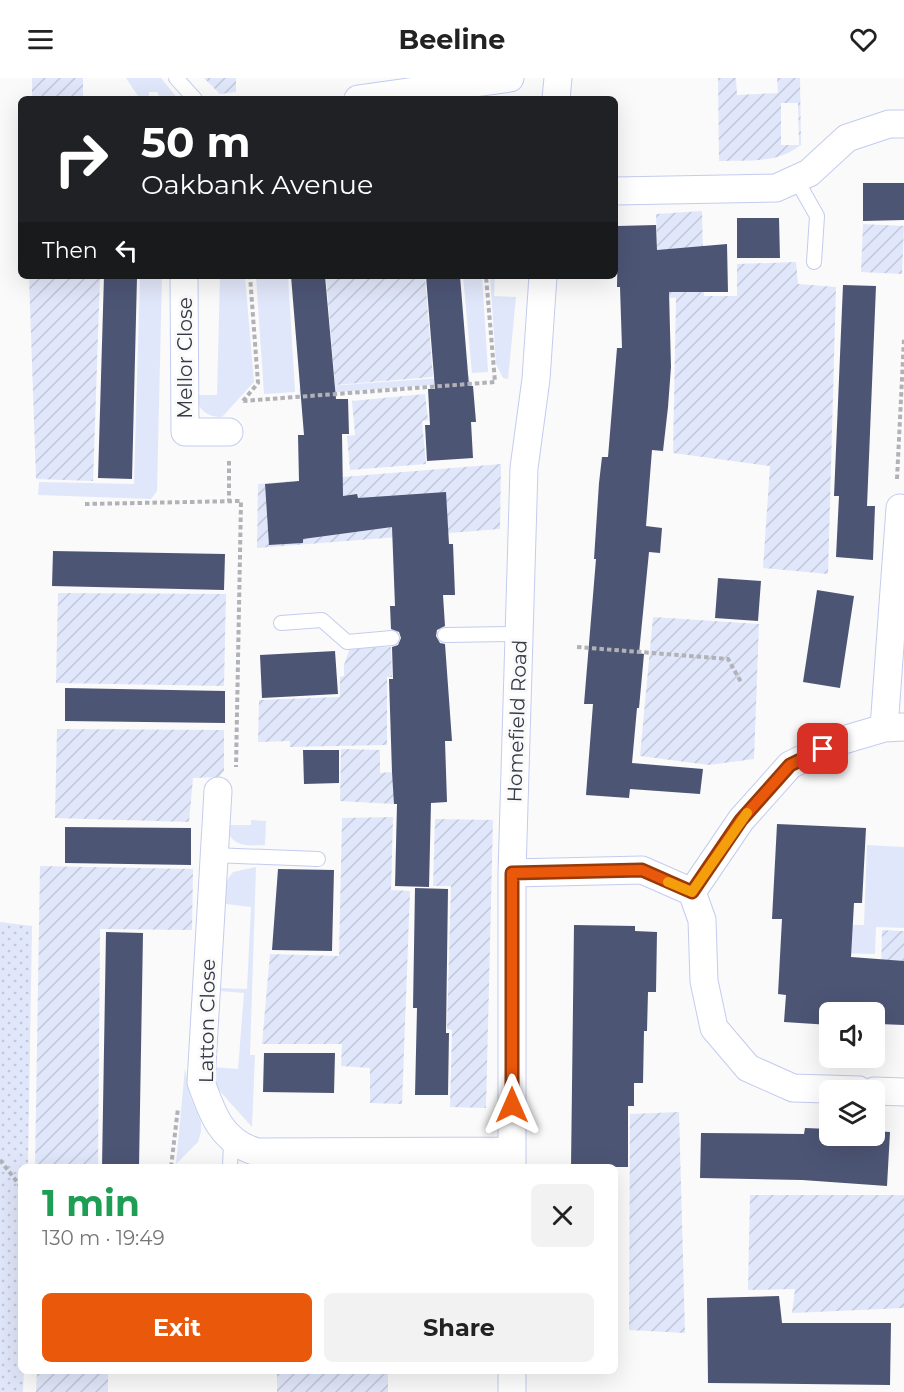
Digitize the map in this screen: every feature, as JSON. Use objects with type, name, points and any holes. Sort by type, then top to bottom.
[{"type":"street","points":[[380,96],[510,78]]},
{"type":"street","points":[[556,96],[558,78]]},
{"type":"street","points":[[618,191],[776,188],[809,173],[847,138],[889,123],[904,124]]},
{"type":"street","name":"Mellor Close","points":[[184,279],[185,432],[229,432]]},
{"type":"street","name":"Homefield Road","points":[[512,1159],[512,873],[524,468],[536,379],[543,279]]},
{"type":"street","points":[[692,892],[741,820],[790,765],[840,741],[894,727],[900,508]]},
{"type":"street","name":"Latton Close","points":[[218,791],[201,1082],[211,1111],[231,1154],[243,1148],[257,1152],[512,1159]]},
{"type":"street","points":[[512,873],[642,870],[692,892],[702,920],[704,981],[714,1028],[748,1068],[793,1088],[819,1089]]},
{"type":"street","points":[[885,1091],[904,1092]]},
{"type":"street","points":[[512,1374],[512,1392]]},
{"type":"lane","points":[[176,78],[192,96]]},
{"type":"lane","points":[[796,179],[817,216],[814,262]]},
{"type":"lane","points":[[281,622],[322,620],[346,642],[392,638]]},
{"type":"lane","points":[[445,635],[519,634]]},
{"type":"lane","points":[[213,855],[318,859]]},
{"type":"path","points":[[229,501],[229,419],[258,383],[250,279]]},
{"type":"path","points":[[243,401],[495,382],[486,279]]},
{"type":"path","points":[[900,508],[895,508],[902,439],[904,339]]},
{"type":"path","points":[[85,504],[241,501],[235,783],[218,783],[218,791]]},
{"type":"path","points":[[577,647],[728,659],[741,682]]},
{"type":"path","points":[[0,1160],[18,1183]]},
{"type":"shaded area","points":[[32,78],[83,78],[83,96],[32,96]]},
{"type":"shaded area","points":[[126,78],[161,78],[176,96],[159,96],[157,92],[149,92],[149,96],[138,96]]},
{"type":"shaded area","points":[[204,78],[236,78],[236,92],[220,94]]},
{"type":"shaded area","points":[[718,78],[736,78],[737,95],[778,93],[777,78],[800,78],[801,145],[772,158],[752,161],[719,161]],"holes":[[[781,103],[798,103],[799,145],[781,145]]]},
{"type":"shaded area","points":[[702,211],[704,296],[737,296],[737,264],[796,262],[798,284],[836,287],[828,574],[763,568],[770,466],[673,453],[676,298],[659,297],[656,214]]},
{"type":"shaded area","points":[[863,224],[904,226],[902,274],[861,272]]},
{"type":"shaded area","points":[[29,279],[100,279],[93,481],[36,479]]},
{"type":"shaded area","points":[[140,279],[162,279],[157,491],[151,499],[38,495],[39,482],[134,484]]},
{"type":"shaded area","points":[[220,279],[245,279],[254,382],[222,417],[204,412],[198,405],[195,395],[217,395]]},
{"type":"shaded area","points":[[256,279],[288,279],[295,392],[264,394]]},
{"type":"shaded area","points":[[326,279],[425,279],[433,377],[335,385]]},
{"type":"shaded area","points":[[463,279],[482,279],[488,372],[472,373]]},
{"type":"shaded area","points":[[490,279],[495,279],[494,296],[516,297],[508,379],[503,378],[496,364]]},
{"type":"shaded area","points":[[469,376],[470,382],[300,395],[299,388]]},
{"type":"shaded area","points":[[425,394],[428,420],[422,421],[426,464],[350,470],[347,436],[355,435],[352,401]]},
{"type":"shaded area","points":[[501,464],[500,529],[257,548],[258,484]],"holes":[[[299,481],[303,543],[269,545],[265,484]],[[389,496],[448,525],[392,529]]]},
{"type":"shaded area","points":[[58,593],[226,594],[224,686],[56,683]]},
{"type":"shaded area","points":[[653,617],[759,624],[754,759],[709,765],[640,756]]},
{"type":"shaded area","points":[[391,647],[392,677],[387,677],[387,745],[290,747],[290,741],[258,742],[259,700],[340,697],[340,677],[344,676],[344,665],[350,648]]},
{"type":"shaded area","points":[[57,729],[224,730],[224,771],[219,777],[193,778],[189,822],[55,818]]},
{"type":"shaded area","points":[[341,749],[380,750],[380,773],[394,772],[394,804],[340,801]]},
{"type":"shaded area","points":[[393,817],[391,890],[410,891],[402,1104],[370,1103],[370,1068],[341,1066],[342,1044],[262,1044],[270,954],[339,956],[342,818]]},
{"type":"shaded area","points":[[435,819],[493,820],[486,1108],[450,1107],[452,1030],[447,1029],[451,886],[433,886]]},
{"type":"shaded area","points":[[251,820],[266,821],[265,845],[240,844],[231,838],[227,825],[251,825]]},
{"type":"shaded area","points":[[867,845],[904,847],[904,928],[876,927],[875,954],[838,953],[839,925],[864,925]]},
{"type":"shaded area","points":[[40,866],[193,869],[192,930],[100,929],[98,1164],[35,1164]]},
{"type":"shaded area","points":[[256,867],[250,1055],[255,1055],[252,1127],[217,1088],[213,1067],[238,1069],[244,993],[220,991],[221,988],[247,989],[251,907],[226,904],[226,882],[233,872]]},
{"type":"shaded area","points":[[0,922],[32,926],[28,1164],[18,1164],[18,1374],[24,1374],[23,1392],[0,1392]]},
{"type":"shaded area","points":[[882,930],[904,931],[904,976],[881,975]]},
{"type":"shaded area","points":[[185,1068],[190,1096],[201,1122],[201,1132],[198,1142],[176,1164]]},
{"type":"shaded area","points":[[679,1112],[685,1333],[629,1330],[630,1114]]},
{"type":"shaded area","points":[[750,1195],[904,1195],[904,1308],[792,1313],[795,1289],[748,1290]]},
{"type":"shaded area","points":[[37,1374],[108,1374],[108,1392],[36,1392]]},
{"type":"shaded area","points":[[277,1374],[388,1374],[388,1392],[277,1392]]},
{"type":"building","points":[[863,183],[904,183],[904,220],[863,221]]},
{"type":"building","points":[[737,218],[779,218],[780,258],[737,258]]},
{"type":"building","points":[[656,225],[657,250],[727,244],[728,292],[669,292],[671,367],[668,407],[663,451],[652,450],[646,526],[662,528],[660,553],[649,552],[639,653],[644,654],[632,763],[703,769],[700,794],[630,789],[629,798],[586,795],[593,704],[584,704],[596,559],[594,559],[599,483],[602,457],[608,457],[617,348],[622,348],[620,287],[617,287],[618,226]]},
{"type":"building","points":[[104,279],[137,279],[132,479],[98,478]]},
{"type":"building","points":[[291,279],[325,279],[336,399],[348,399],[349,434],[342,434],[343,496],[357,494],[358,498],[446,492],[449,544],[453,544],[455,595],[443,595],[445,626],[437,630],[436,636],[440,643],[445,644],[452,741],[445,741],[447,802],[431,803],[429,887],[395,886],[397,804],[394,804],[389,679],[393,679],[392,647],[398,645],[401,638],[399,632],[391,629],[390,606],[395,606],[392,527],[303,539],[303,543],[269,545],[265,484],[299,481],[298,435],[304,435]]},
{"type":"building","points":[[426,279],[460,279],[469,386],[473,386],[476,422],[471,422],[473,458],[427,461],[425,425],[430,425],[428,389],[435,389]]},
{"type":"building","points":[[843,285],[876,286],[867,506],[875,506],[873,560],[836,557],[839,496],[834,496]]},
{"type":"building","points":[[53,551],[225,554],[224,590],[52,586]]},
{"type":"building","points":[[718,578],[761,581],[758,621],[715,618]]},
{"type":"building","points":[[817,590],[854,596],[840,688],[803,682]]},
{"type":"building","points":[[335,651],[338,694],[262,698],[260,655]]},
{"type":"building","points":[[65,688],[225,691],[225,723],[65,721]]},
{"type":"building","points":[[303,750],[339,750],[339,783],[304,784]]},
{"type":"building","points":[[777,824],[866,828],[862,903],[854,903],[851,957],[904,961],[904,1025],[885,1024],[885,1002],[819,1002],[819,1024],[784,1022],[786,995],[778,994],[782,919],[772,919]]},
{"type":"building","points":[[65,827],[191,828],[191,865],[65,863]]},
{"type":"building","points":[[278,869],[334,870],[332,951],[272,950]]},
{"type":"building","points":[[415,888],[448,889],[446,1033],[449,1033],[448,1095],[415,1095],[417,1008],[413,1008]]},
{"type":"building","points":[[574,925],[635,926],[635,931],[657,932],[656,992],[648,992],[647,1031],[644,1031],[643,1083],[634,1083],[634,1106],[628,1106],[628,1167],[618,1167],[618,1164],[571,1164]]},
{"type":"building","points":[[106,932],[143,933],[139,1164],[102,1164]]},
{"type":"building","points":[[264,1053],[335,1053],[334,1093],[263,1092]]},
{"type":"building","points":[[805,1128],[819,1129],[819,1146],[885,1146],[885,1132],[890,1132],[887,1186],[802,1180],[700,1178],[701,1133],[804,1134]]},
{"type":"building","points":[[779,1296],[782,1323],[891,1323],[890,1385],[708,1383],[707,1298]]},
{"type":"slow traffic","points":[[668,882],[692,892],[747,813]]},
{"type":"route","points":[[512,1105],[512,873],[642,870],[692,892],[741,820],[790,765],[823,749]]}]
